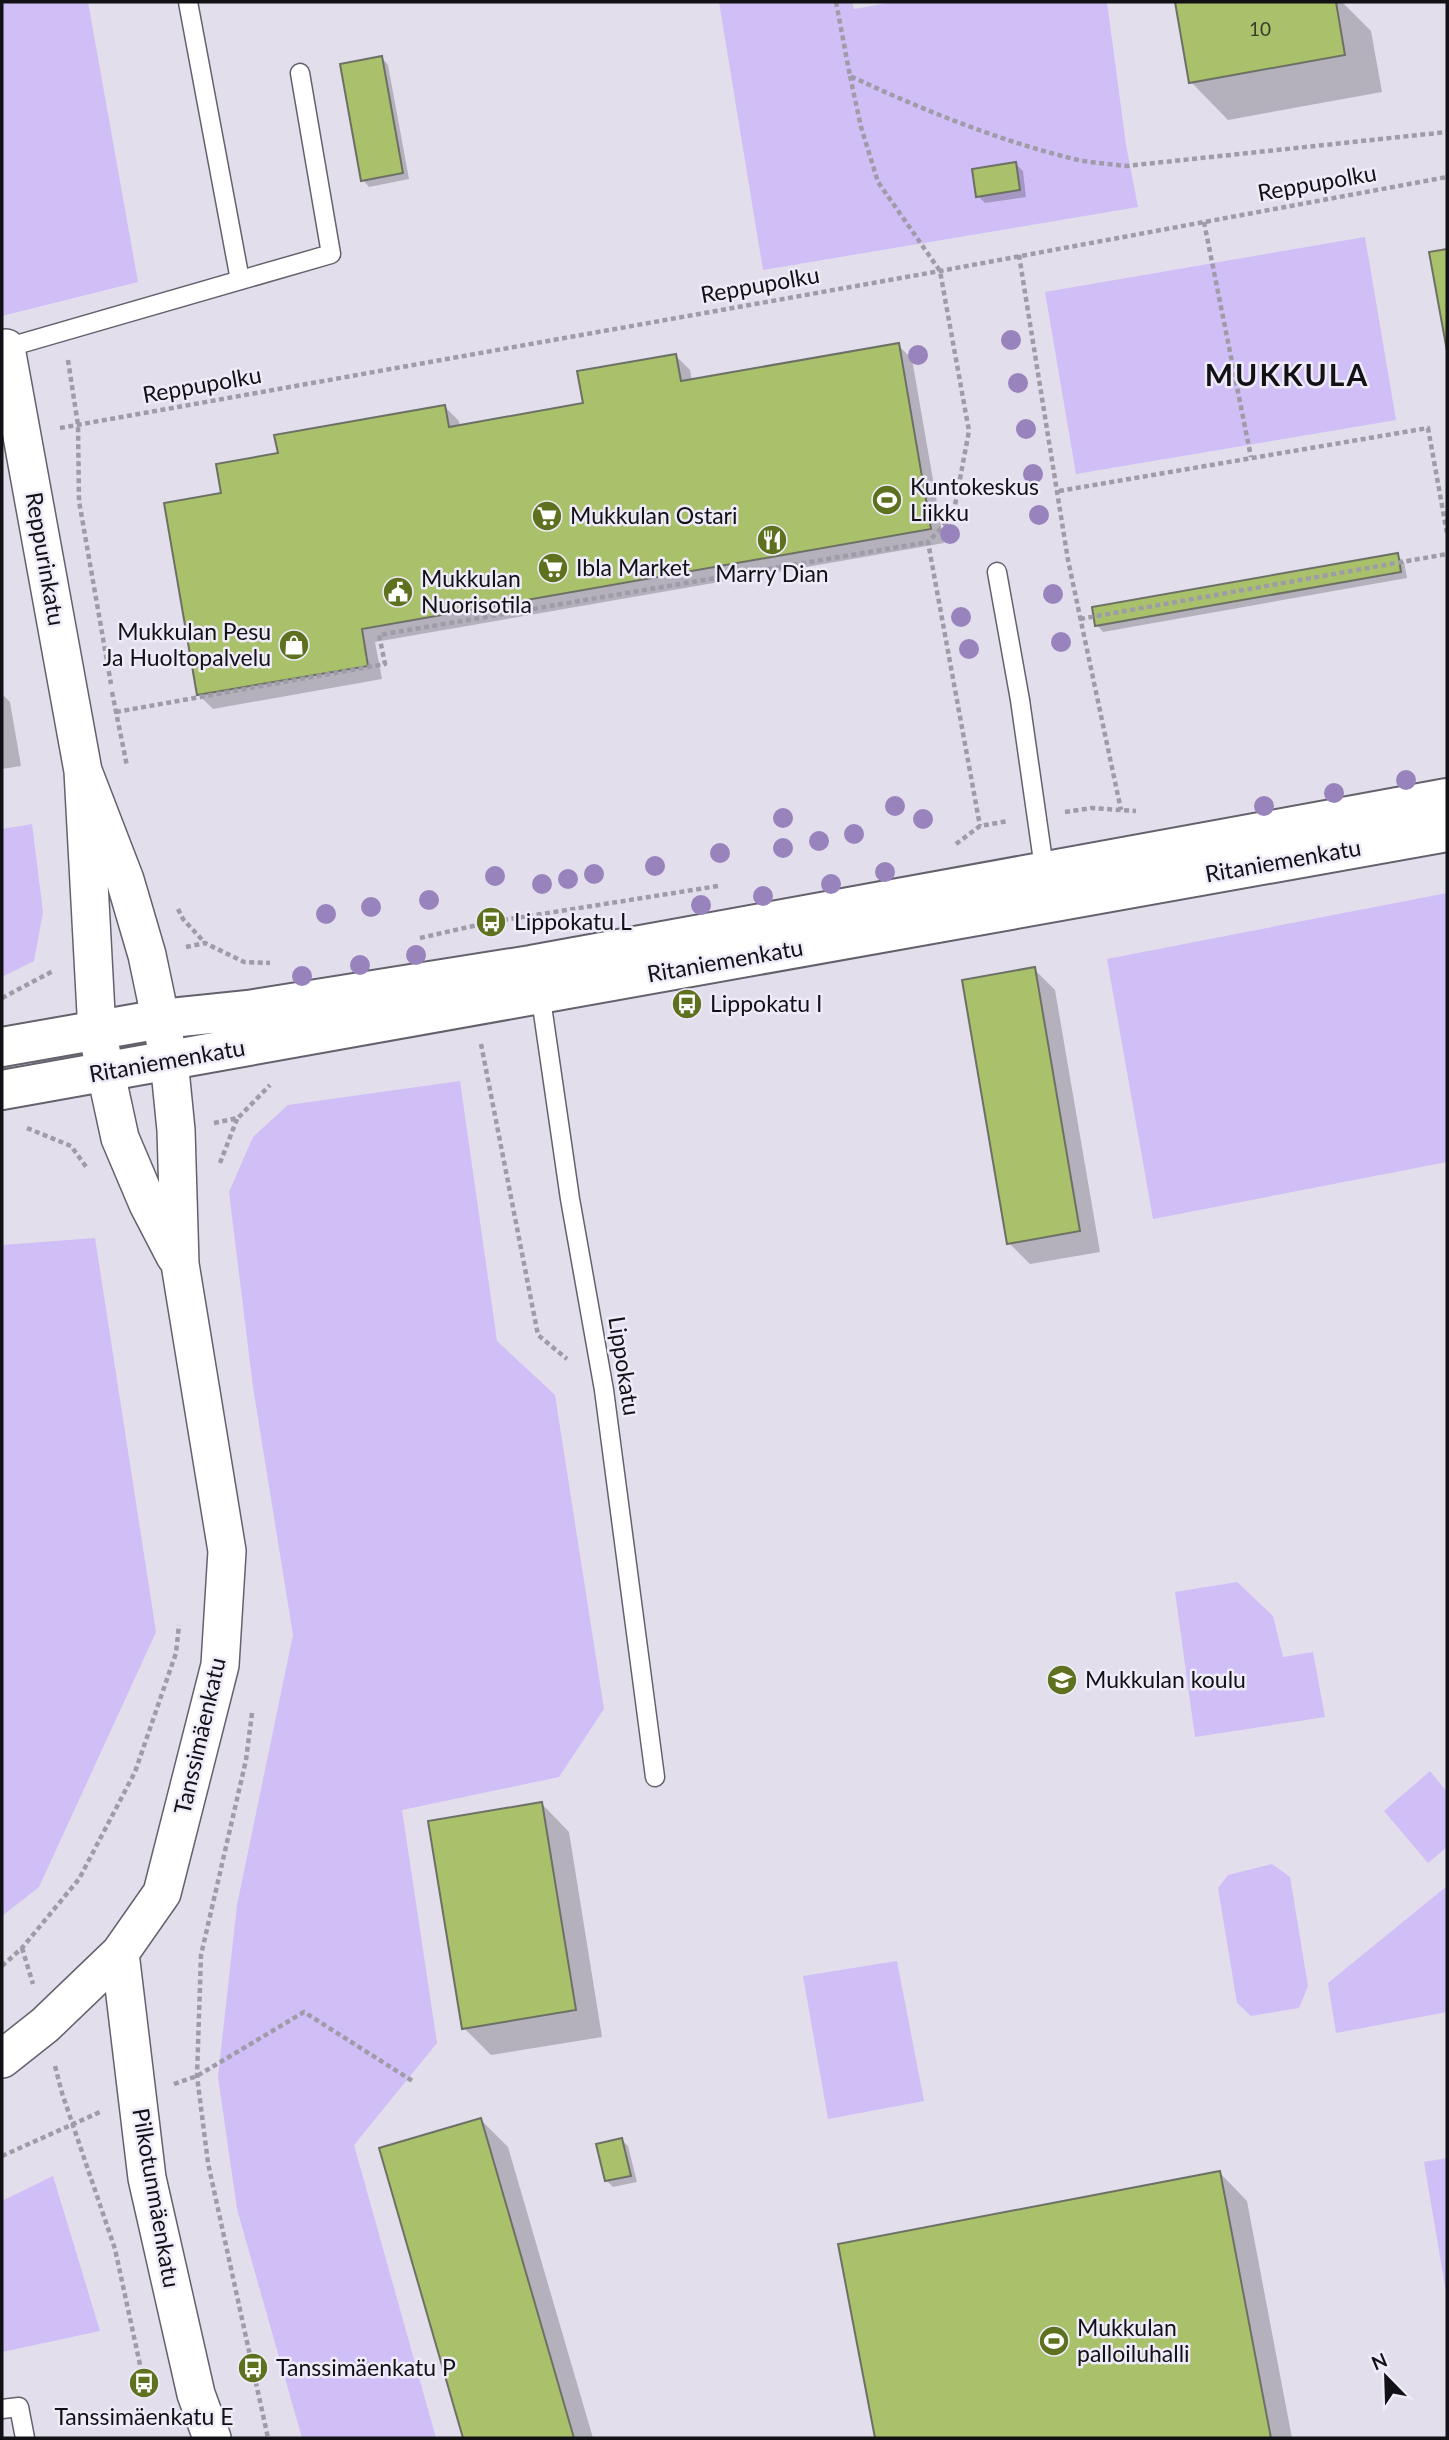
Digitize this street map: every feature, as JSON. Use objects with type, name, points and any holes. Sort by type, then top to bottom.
[{"type":"street","name":"Reppurinkatu","points":[[4,348],[83,771],[97,1032],[106,1072]]},
{"type":"street","name":"Reppurinkatu","points":[[83,771],[125,880],[147,955],[161,1019]]},
{"type":"street","name":"Ritaniemenkatu","points":[[2,1090],[169,1060],[536,980],[1047,887],[1447,798]]},
{"type":"street","name":"Ritaniemenkatu","points":[[1047,887],[1447,832]]},
{"type":"street","name":"Ritaniemenkatu","points":[[2,1047],[161,1019],[536,980]]},
{"type":"street","name":"Tanssimäenkatu","points":[[2,2059],[45,2025],[120,1953],[162,1893],[220,1665],[227,1551],[180,1264],[176,1130],[169,1060],[161,1019]]},
{"type":"street","name":"Tanssimäenkatu","points":[[106,1072],[120,1138],[148,1204],[180,1264]]},
{"type":"street","name":"Pilkotunmäenkatu","points":[[120,1953],[150,2191],[195,2394],[212,2438]]},
{"type":"lane","points":[[188,2],[240,280]]},
{"type":"lane","points":[[4,348],[331,254],[300,73]]},
{"type":"lane","points":[[997,572],[1020,700],[1047,887]]},
{"type":"lane","name":"Lippokatu","points":[[536,980],[604,1390],[655,1777]]},
{"type":"lane","points":[[2,2409],[19,2407],[25,2438]]},
{"type":"path","points":[[116,712],[385,664],[379,635],[928,542],[953,516],[969,431],[940,271],[878,183],[861,127],[836,2]]},
{"type":"path","points":[[850,76],[911,104],[987,132],[1079,160],[1126,166],[1447,132]]},
{"type":"path","name":"Reppupolku","points":[[78,425],[940,271],[1447,177]]},
{"type":"path","points":[[1204,222],[1251,457]]},
{"type":"path","points":[[1019,255],[1068,560],[1121,810]]},
{"type":"path","points":[[63,331],[78,425],[79,501],[129,776]]},
{"type":"path","points":[[1059,491],[1428,428],[1447,533]]},
{"type":"path","points":[[928,542],[980,826]]},
{"type":"path","points":[[1080,619],[1447,555]]},
{"type":"path","points":[[948,850],[980,826],[1091,808],[1149,812]]},
{"type":"path","points":[[411,940],[491,922],[724,885]]},
{"type":"path","points":[[174,901],[183,919],[205,943],[244,962],[282,963]]},
{"type":"path","points":[[147,955],[205,943]]},
{"type":"path","points":[[2,999],[48,972],[95,963]]},
{"type":"path","points":[[481,1043],[538,1335],[604,1390]]},
{"type":"path","points":[[22,1127],[71,1146],[92,1176]]},
{"type":"path","points":[[2,1966],[22,1948],[79,1879],[135,1772],[176,1653],[181,1615]]},
{"type":"path","points":[[2,2156],[74,2123],[197,2076],[304,2012],[414,2082]]},
{"type":"path","points":[[74,2123],[116,2249],[144,2383],[158,2402]]},
{"type":"shaded area","points":[[2,2],[88,2],[138,282],[2,316]]},
{"type":"shaded area","points":[[719,2],[852,2],[854,9],[894,2],[1107,2],[1126,145],[1138,207],[763,270]]},
{"type":"shaded area","points":[[1365,237],[1396,420],[1076,474],[1045,292]]},
{"type":"shaded area","points":[[32,824],[43,912],[34,961],[2,977],[2,829]]},
{"type":"shaded area","points":[[1447,893],[1447,1162],[1153,1219],[1107,959]]},
{"type":"shaded area","points":[[460,1081],[497,1341],[555,1395],[604,1709],[559,1777],[402,1810],[437,2043],[354,2145],[436,2438],[302,2438],[237,2209],[218,2077],[237,1905],[293,1635],[253,1387],[229,1192],[253,1137],[288,1105]]},
{"type":"shaded area","points":[[95,1238],[156,1632],[39,1887],[2,1916],[2,1245]]},
{"type":"shaded area","points":[[1237,1582],[1273,1616],[1283,1657],[1313,1652],[1325,1717],[1195,1737],[1175,1592]]},
{"type":"shaded area","points":[[1430,1771],[1447,1792],[1447,1847],[1428,1863],[1384,1811]]},
{"type":"shaded area","points":[[1272,1864],[1290,1877],[1308,1986],[1299,2008],[1251,2016],[1237,2003],[1218,1888],[1228,1875]]},
{"type":"shaded area","points":[[1447,1886],[1447,2012],[1336,2033],[1328,1983]]},
{"type":"shaded area","points":[[897,1961],[924,2101],[828,2119],[803,1976]]},
{"type":"shaded area","points":[[1447,2158],[1447,2298],[1424,2162]]},
{"type":"shaded area","points":[[53,2176],[100,2331],[2,2352],[2,2201]]},
{"type":"building","points":[[1175,2],[1336,2],[1345,55],[1189,83]]},
{"type":"building","points":[[382,56],[403,173],[361,181],[340,64]]},
{"type":"building","points":[[1016,162],[1020,190],[976,197],[972,169]]},
{"type":"building","points":[[1447,249],[1447,351],[1429,252]]},
{"type":"building","name":"Mukkulan Ostari","points":[[899,343],[931,529],[362,629],[368,666],[197,695],[164,503],[221,493],[216,464],[278,453],[274,435],[445,405],[449,427],[583,403],[577,371],[676,354],[681,381]]},
{"type":"building","points":[[1398,553],[1401,572],[1095,626],[1092,607]]},
{"type":"building","points":[[1035,967],[1080,1231],[1007,1244],[962,980]]},
{"type":"building","points":[[542,1802],[576,2010],[462,2029],[428,1821]]},
{"type":"building","points":[[481,2118],[574,2438],[463,2438],[379,2148]]},
{"type":"building","points":[[622,2138],[631,2176],[605,2181],[596,2144]]},
{"type":"building","name":"Mukkulan palloiluhalli","points":[[1220,2171],[1271,2438],[875,2438],[838,2244]]},
{"type":"place","name":"Kuntokeskus Liikku","points":[[887,500]]},
{"type":"place","name":"Mukkulan Ostari","points":[[547,516]]},
{"type":"place","name":"Marry Dian","points":[[772,540]]},
{"type":"place","name":"Ibla Market","points":[[553,568]]},
{"type":"place","name":"Mukkulan Nuorisotila","points":[[398,592]]},
{"type":"place","name":"Mukkulan Pesu Ja Huoltopalvelu","points":[[294,645]]},
{"type":"place","name":"Lippokatu L","points":[[491,922]]},
{"type":"place","name":"Lippokatu I","points":[[687,1004]]},
{"type":"place","name":"Mukkulan koulu","points":[[1062,1680]]},
{"type":"place","name":"Mukkulan palloiluhalli","points":[[1054,2341]]},
{"type":"place","name":"Tanssimäenkatu P","points":[[253,2368]]},
{"type":"place","name":"Tanssimäenkatu E","points":[[144,2383]]},
{"type":"district","name":"MUKKULA","points":[[1287,376]]}]
